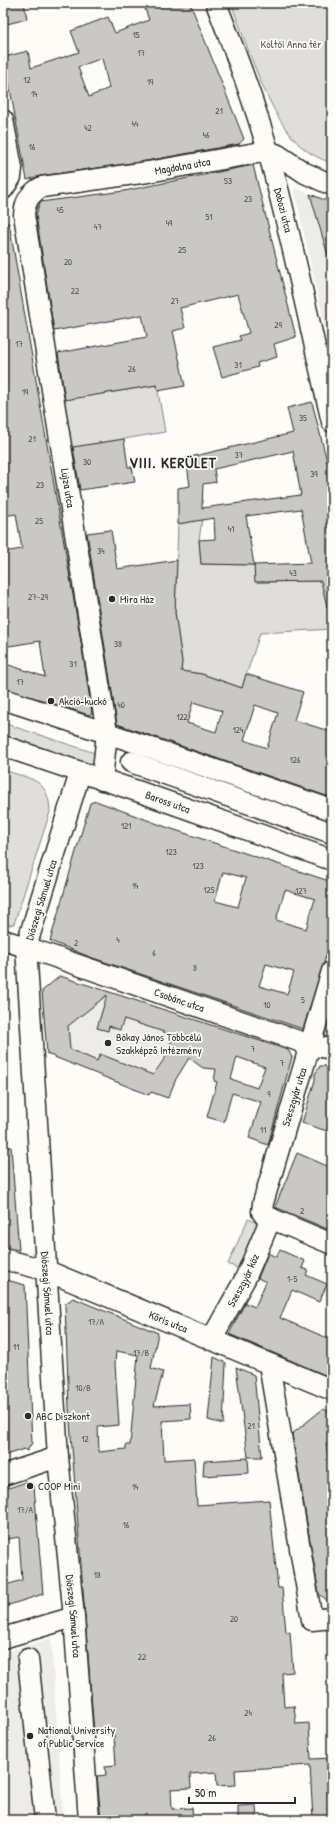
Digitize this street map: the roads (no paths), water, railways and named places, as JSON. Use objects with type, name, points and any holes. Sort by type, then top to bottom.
[{"type":"street","name":"Dobozi utca","points":[[216,3],[248,86],[268,151],[332,422]]},
{"type":"street","points":[[3,120],[12,168],[12,177],[6,186]]},
{"type":"street","points":[[268,151],[305,173],[332,185]]},
{"type":"street","name":"Magdolna utca","points":[[29,197],[42,187],[134,175],[268,151]]},
{"type":"street","name":"Lujza utca","points":[[29,197],[25,206],[24,215],[107,733],[102,780]]},
{"type":"street","points":[[3,700],[107,733],[332,810]]},
{"type":"street","name":"Baross utca","points":[[3,746],[332,860]]},
{"type":"street","points":[[131,762],[332,833]]},
{"type":"street","name":"Diószegi Sámuel utca","points":[[80,773],[26,947],[45,1270],[58,1458],[74,1617],[89,1820]]},
{"type":"street","name":"Csobánc utca","points":[[3,940],[310,1045],[332,1049]]},
{"type":"street","name":"Szeszgyár utca","points":[[271,1218],[262,1212],[263,1203],[332,971]]},
{"type":"street","points":[[271,1218],[332,1244]]},
{"type":"street","name":"Szeszgyár köz","points":[[211,1340],[245,1279],[271,1218]]},
{"type":"street","name":"Kőris utca","points":[[3,1259],[45,1270],[332,1390]]},
{"type":"street","points":[[269,1364],[312,1620],[332,1618]]},
{"type":"street","points":[[3,1475],[58,1458]]},
{"type":"street","points":[[3,1638],[74,1617]]},
{"type":"street","points":[[28,1659],[45,1820]]},
{"type":"place","name":"Mira Ház","points":[[112,599]]},
{"type":"place","name":"Akció-kuckó","points":[[51,701]]},
{"type":"place","name":"Bókay János Többcélú Szakképző Intézmény","points":[[108,1043]]},
{"type":"place","name":"ABC Diszkont","points":[[28,1416]]},
{"type":"place","name":"COOP Mini","points":[[30,1486]]},
{"type":"place","name":"National University of Public Service","points":[[30,1736]]},
{"type":"district","name":"VIII. KERÜLET","points":[[173,462]]},
{"type":"park label","name":"Koltói Anna tér","points":[[291,44]]}]
